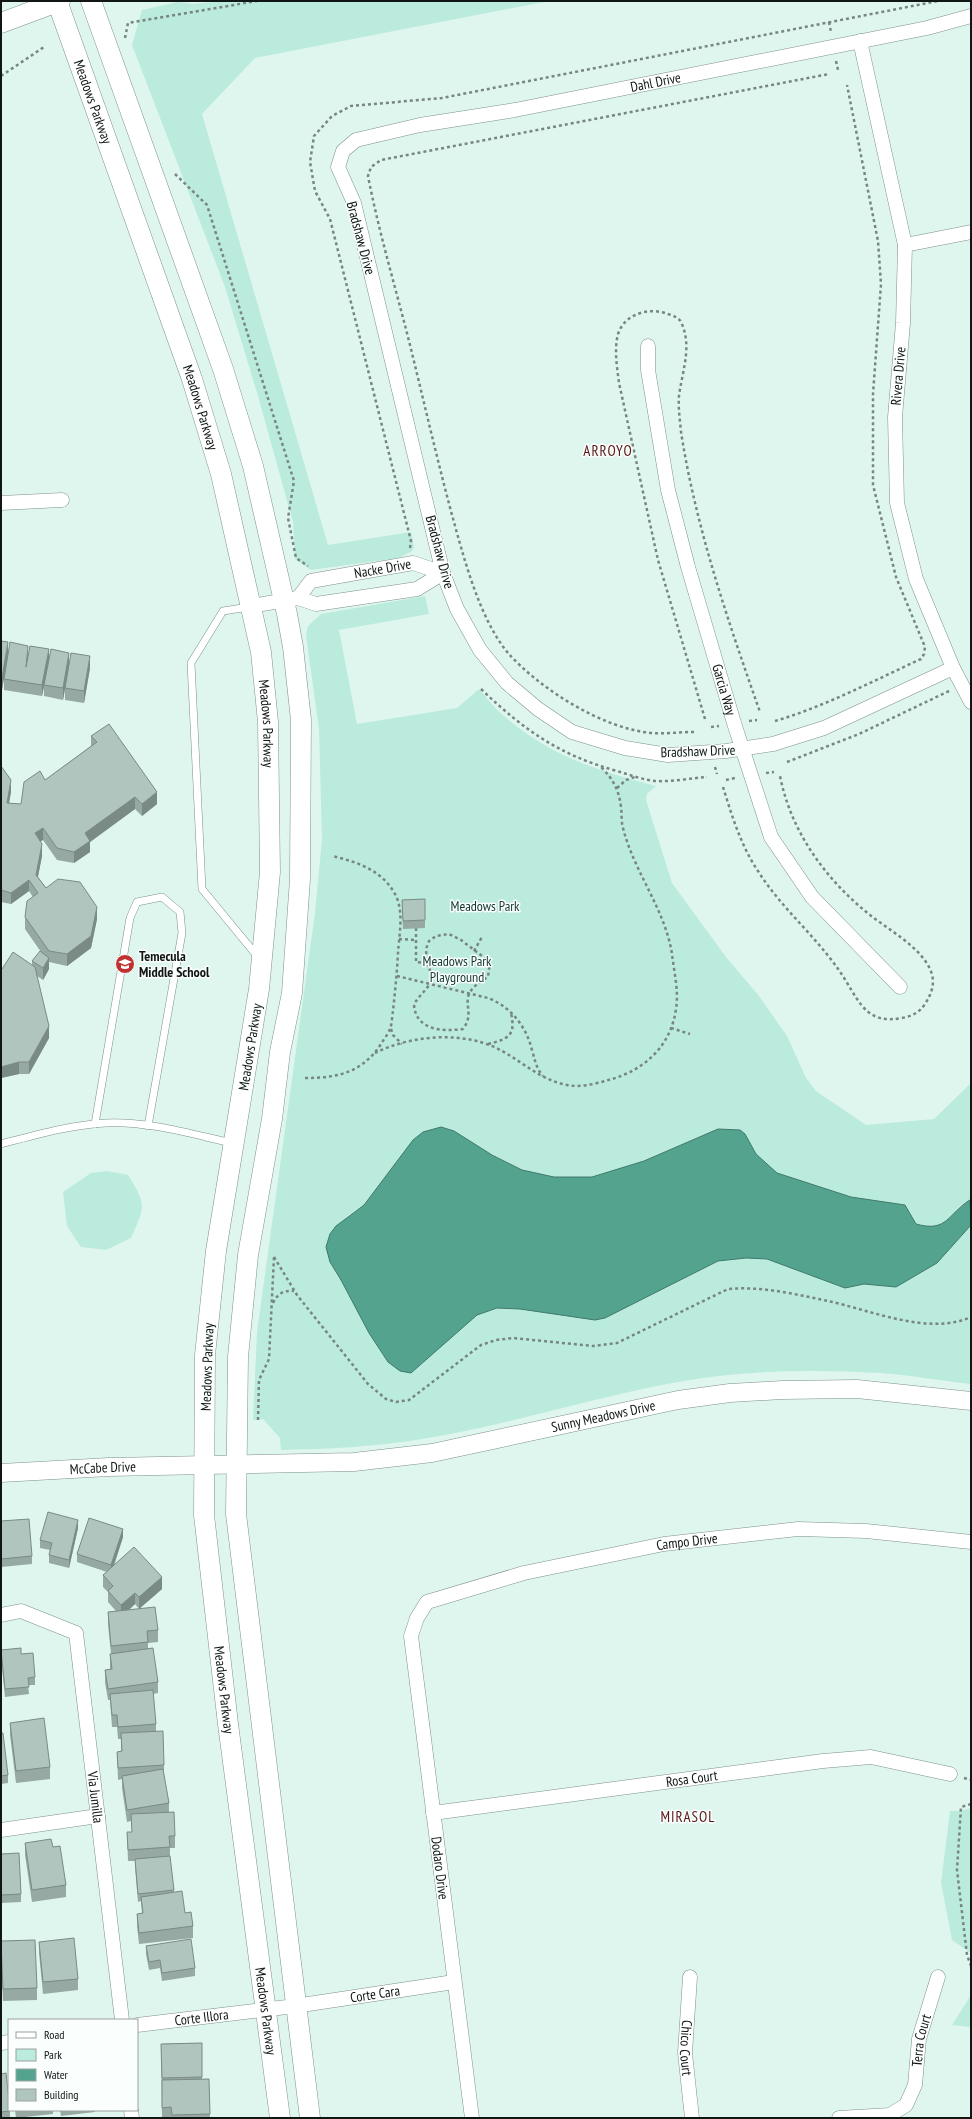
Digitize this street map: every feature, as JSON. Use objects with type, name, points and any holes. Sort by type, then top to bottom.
[{"type":"main road","name":"Meadows Parkway","points":[[58,1],[192,379],[221,474],[261,652],[268,722],[270,872],[262,963],[235,1143],[216,1251],[205,1355],[204,1515],[280,2118]]},
{"type":"main road","points":[[1,23],[58,1]]},
{"type":"main road","name":"Meadows Parkway","points":[[91,1],[223,369],[253,466],[291,600],[293,648],[301,720],[300,879],[292,993],[280,1052],[272,1119],[248,1255],[238,1357],[236,1514],[295,2006],[310,2118]]},
{"type":"street","name":"Dahl Drive","points":[[343,151],[356,140],[420,125],[515,110],[927,28],[971,16]]},
{"type":"street","name":"Rivera Drive","points":[[860,41],[905,245],[903,323],[895,417],[897,503],[916,579],[953,668],[971,702]]},
{"type":"street","name":"Bradshaw Drive","points":[[343,151],[338,167],[354,203],[443,573],[457,609],[480,650],[508,683],[538,709],[572,732],[625,748],[668,755],[743,749],[774,744],[824,728],[953,668]]},
{"type":"street","points":[[905,245],[971,232]]},
{"type":"street","name":"Garcia Way","points":[[648,346],[648,370],[668,490],[688,567],[743,749],[772,837],[812,897],[900,987]]},
{"type":"street","points":[[1,503],[62,500]]},
{"type":"street","name":"Nacke Drive","points":[[291,600],[311,581],[413,563],[443,573]]},
{"type":"street","name":"Nacke Drive","points":[[291,600],[316,604],[417,588],[443,573]]},
{"type":"street","points":[[251,606],[291,600]]},
{"type":"street","name":"Sunny Meadows Drive","points":[[205,1465],[354,1462],[432,1453],[678,1400],[730,1393],[782,1390],[857,1389],[971,1401]]},
{"type":"street","name":"McCabe Drive","points":[[1,1473],[205,1465]]},
{"type":"street","name":"Campo Drive","points":[[416,1618],[427,1602],[524,1573],[664,1544],[798,1529],[866,1531],[971,1542]]},
{"type":"street","name":"Via Jumilla","points":[[1,1615],[21,1611],[76,1634],[122,2019]]},
{"type":"street","name":"Dodaro Drive","points":[[416,1618],[411,1636],[472,2118]]},
{"type":"street","name":"Rosa Court","points":[[433,1813],[823,1761],[872,1757],[950,1774]]},
{"type":"street","points":[[1,1830],[98,1816]]},
{"type":"street","name":"Chico Court","points":[[690,1977],[685,2052],[692,2118]]},
{"type":"street","name":"Terra Court","points":[[839,2118],[890,2115],[906,2105],[915,2085],[919,2039],[938,1977]]},
{"type":"street","name":"Corte Cara","points":[[266,2010],[454,1982]]},
{"type":"street","name":"Corte Illora","points":[[138,2025],[266,2010]]},
{"type":"lane","points":[[251,606],[223,611],[191,663],[202,889],[262,963]]},
{"type":"lane","points":[[95,1124],[130,918],[137,902],[162,897],[180,912],[182,933],[148,1126]]},
{"type":"lane","points":[[1,1144],[74,1126],[107,1123],[148,1126],[235,1143]]},
{"type":"path","points":[[125,39],[128,23],[257,1]]},
{"type":"path","points":[[407,552],[410,550],[411,541],[330,219],[315,190],[310,162],[314,136],[332,116],[350,106],[442,98],[938,1]]},
{"type":"path","points":[[1,76],[44,47]]},
{"type":"path","points":[[694,732],[651,733],[620,725],[591,714],[562,698],[536,679],[508,652],[488,620],[467,571],[440,472],[368,176],[371,167],[381,160],[829,74]]},
{"type":"path","points":[[775,721],[799,714],[844,695],[921,659],[924,654],[924,647],[896,577],[873,485],[873,394],[880,284],[878,241],[847,85]]},
{"type":"path","points":[[173,169],[176,176],[207,204],[294,481],[288,518],[296,558],[310,568]]},
{"type":"path","points":[[787,762],[858,734],[962,685]]},
{"type":"path","points":[[375,1053],[391,1045],[435,1037],[451,1037],[488,1044],[502,1050],[544,1077],[568,1086],[587,1086],[624,1075],[642,1065],[657,1053],[666,1041],[676,1009],[676,988],[671,951],[666,929],[637,866],[623,827],[618,788],[601,767]]},
{"type":"path","points":[[618,788],[626,780],[636,777]]},
{"type":"path","points":[[332,856],[359,862],[374,872],[388,885],[396,896],[400,908],[399,939],[397,976],[391,1028],[393,1035],[402,1044]]},
{"type":"path","points":[[416,928],[416,962],[427,963]]},
{"type":"path","points":[[449,934],[461,940],[490,962],[489,975],[469,993],[467,1001],[469,1018],[463,1029],[439,1030],[418,1020],[414,1012],[414,1004],[430,984],[431,976],[427,963],[426,949],[429,941],[436,936],[449,934]]},
{"type":"path","points":[[474,951],[482,937]]},
{"type":"path","points":[[399,939],[416,940]]},
{"type":"path","points":[[397,976],[469,993],[502,1004],[522,1024],[532,1049],[537,1070],[544,1077]]},
{"type":"path","points":[[488,1044],[504,1040],[511,1034],[514,1024],[511,1012]]},
{"type":"path","points":[[305,1078],[328,1078],[362,1066],[375,1053],[391,1028]]},
{"type":"path","points":[[671,1028],[690,1034]]},
{"type":"path","points":[[258,1420],[259,1380],[269,1359],[274,1257],[294,1291],[368,1384],[386,1399],[396,1402],[409,1400],[481,1346],[496,1340],[513,1338],[593,1346],[616,1343],[728,1289],[745,1287],[764,1289],[828,1301],[898,1319],[934,1324],[963,1321],[971,1317]]},
{"type":"path","points":[[272,1305],[277,1296],[282,1292],[294,1291]]},
{"type":"path","points":[[971,1804],[961,1807],[957,1870],[967,1955],[971,1966]]},
{"type":"green space","points":[[222,1],[549,1],[255,58],[202,114],[328,545],[411,532],[414,547],[411,552],[398,558],[311,570],[295,559],[293,522],[258,396],[225,287],[132,45],[142,10],[178,2],[193,4]]},
{"type":"green space","points":[[425,596],[429,614],[339,630],[357,724],[457,708],[479,689],[494,707],[521,730],[557,752],[595,768],[656,786],[647,794],[646,800],[672,883],[726,957],[759,996],[787,1036],[806,1078],[816,1091],[866,1125],[934,1119],[971,1083],[971,1201],[965,1202],[946,1221],[938,1225],[929,1226],[916,1224],[905,1205],[851,1197],[777,1173],[756,1154],[745,1134],[718,1129],[644,1161],[592,1177],[554,1177],[522,1170],[441,1127],[423,1132],[413,1140],[363,1205],[346,1217],[330,1234],[330,1262],[369,1333],[388,1362],[400,1371],[419,1367],[434,1351],[477,1315],[497,1308],[615,1313],[718,1261],[746,1258],[767,1259],[845,1288],[864,1284],[896,1287],[936,1263],[971,1225],[971,1384],[892,1374],[829,1371],[728,1375],[642,1389],[500,1423],[429,1438],[379,1445],[337,1448],[281,1450],[280,1438],[263,1419],[253,1420],[257,1332],[315,913],[322,839],[319,729],[306,635],[308,626],[321,614]]},
{"type":"green space","points":[[107,1171],[128,1175],[141,1200],[142,1206],[139,1219],[131,1238],[106,1250],[81,1247],[67,1226],[63,1192],[91,1173]]},
{"type":"green space","points":[[971,1808],[971,1953],[952,1940],[941,1883],[950,1811],[961,1811]]},
{"type":"green space","points":[[971,1995],[971,2027],[952,2025]]},
{"type":"water","points":[[441,1127],[454,1131],[492,1155],[522,1170],[554,1177],[592,1177],[644,1161],[718,1129],[740,1130],[745,1134],[756,1154],[777,1173],[851,1197],[905,1205],[916,1224],[927,1226],[941,1224],[970,1200],[971,1225],[937,1263],[896,1287],[864,1284],[845,1288],[767,1259],[746,1258],[718,1261],[605,1318],[595,1320],[520,1309],[497,1308],[477,1315],[411,1373],[400,1371],[388,1362],[369,1333],[330,1262],[326,1247],[330,1234],[336,1226],[364,1205],[413,1140],[423,1132]]},
{"type":"building","points":[[1,641],[8,642],[2,678],[1,678]]},
{"type":"building","points":[[10,642],[28,646],[26,667],[30,646],[49,649],[42,685],[4,679]]},
{"type":"building","points":[[51,649],[69,653],[63,688],[44,685]]},
{"type":"building","points":[[71,653],[90,656],[84,691],[65,688]]},
{"type":"building","points":[[109,724],[157,792],[142,804],[135,797],[85,833],[90,841],[74,852],[57,848],[43,828],[35,833],[42,844],[36,875],[46,888],[58,879],[80,882],[97,907],[91,936],[67,954],[49,951],[25,917],[27,901],[38,893],[29,880],[11,893],[1,890],[1,766],[11,780],[7,803],[21,804],[24,782],[40,771],[45,780],[97,742],[91,736]]},
{"type":"building","points":[[425,899],[425,920],[403,921],[402,900]]},
{"type":"building","points":[[40,951],[49,958],[43,968],[32,961]]},
{"type":"building","points":[[13,952],[35,967],[49,1026],[29,1062],[19,1062],[1,1067],[1,969]]},
{"type":"building","points":[[48,1512],[78,1520],[69,1560],[49,1555],[52,1543],[40,1540]]},
{"type":"building","points":[[89,1518],[123,1529],[111,1565],[77,1554]]},
{"type":"building","points":[[29,1519],[32,1556],[1,1559],[1,1521]]},
{"type":"building","points":[[134,1547],[162,1577],[139,1597],[135,1593],[121,1605],[108,1591],[113,1586],[103,1575]]},
{"type":"building","points":[[155,1607],[158,1630],[147,1631],[148,1642],[111,1646],[108,1612]]},
{"type":"building","points":[[21,1648],[21,1654],[33,1653],[35,1677],[28,1678],[29,1687],[5,1689],[1,1650]]},
{"type":"building","points":[[153,1648],[158,1682],[108,1689],[105,1670],[112,1669],[110,1654]]},
{"type":"building","points":[[153,1690],[156,1724],[118,1727],[117,1715],[112,1715],[110,1694]]},
{"type":"building","points":[[44,1718],[50,1767],[16,1771],[10,1723]]},
{"type":"building","points":[[163,1731],[164,1765],[118,1768],[117,1752],[122,1751],[121,1733]]},
{"type":"building","points":[[1,1733],[3,1733],[8,1775],[1,1776]]},
{"type":"building","points":[[163,1769],[169,1803],[127,1810],[122,1776]]},
{"type":"building","points":[[174,1812],[175,1836],[169,1836],[170,1847],[128,1850],[127,1832],[132,1832],[131,1814]]},
{"type":"building","points":[[51,1839],[53,1847],[60,1846],[66,1885],[32,1890],[25,1843]]},
{"type":"building","points":[[19,1853],[21,1894],[1,1895],[1,1854]]},
{"type":"building","points":[[170,1856],[174,1890],[138,1894],[135,1859]]},
{"type":"building","points":[[182,1891],[185,1913],[191,1912],[193,1926],[139,1933],[137,1914],[143,1913],[141,1897]]},
{"type":"building","points":[[74,1938],[78,1979],[43,1982],[39,1942]]},
{"type":"building","points":[[191,1939],[195,1968],[162,1973],[160,1960],[149,1962],[146,1946]]},
{"type":"building","points":[[35,1940],[37,1988],[3,1989],[1,1941]]},
{"type":"building","points":[[202,2043],[202,2077],[162,2078],[161,2044]]},
{"type":"building","points":[[6,2073],[8,2111],[10,2111],[1,2112],[1,2074]]},
{"type":"building","points":[[209,2079],[210,2114],[172,2115],[171,2107],[162,2108],[162,2080]]},
{"type":"place","name":"Temecula Middle School","points":[[125,964]]},
{"type":"district","name":"ARROYO","points":[[608,451]]},
{"type":"district","name":"MIRASOL","points":[[688,1817]]},
{"type":"park label","name":"Meadows Park","points":[[485,906]]},
{"type":"park label","name":"Meadows Park Playground","points":[[457,970]]}]
